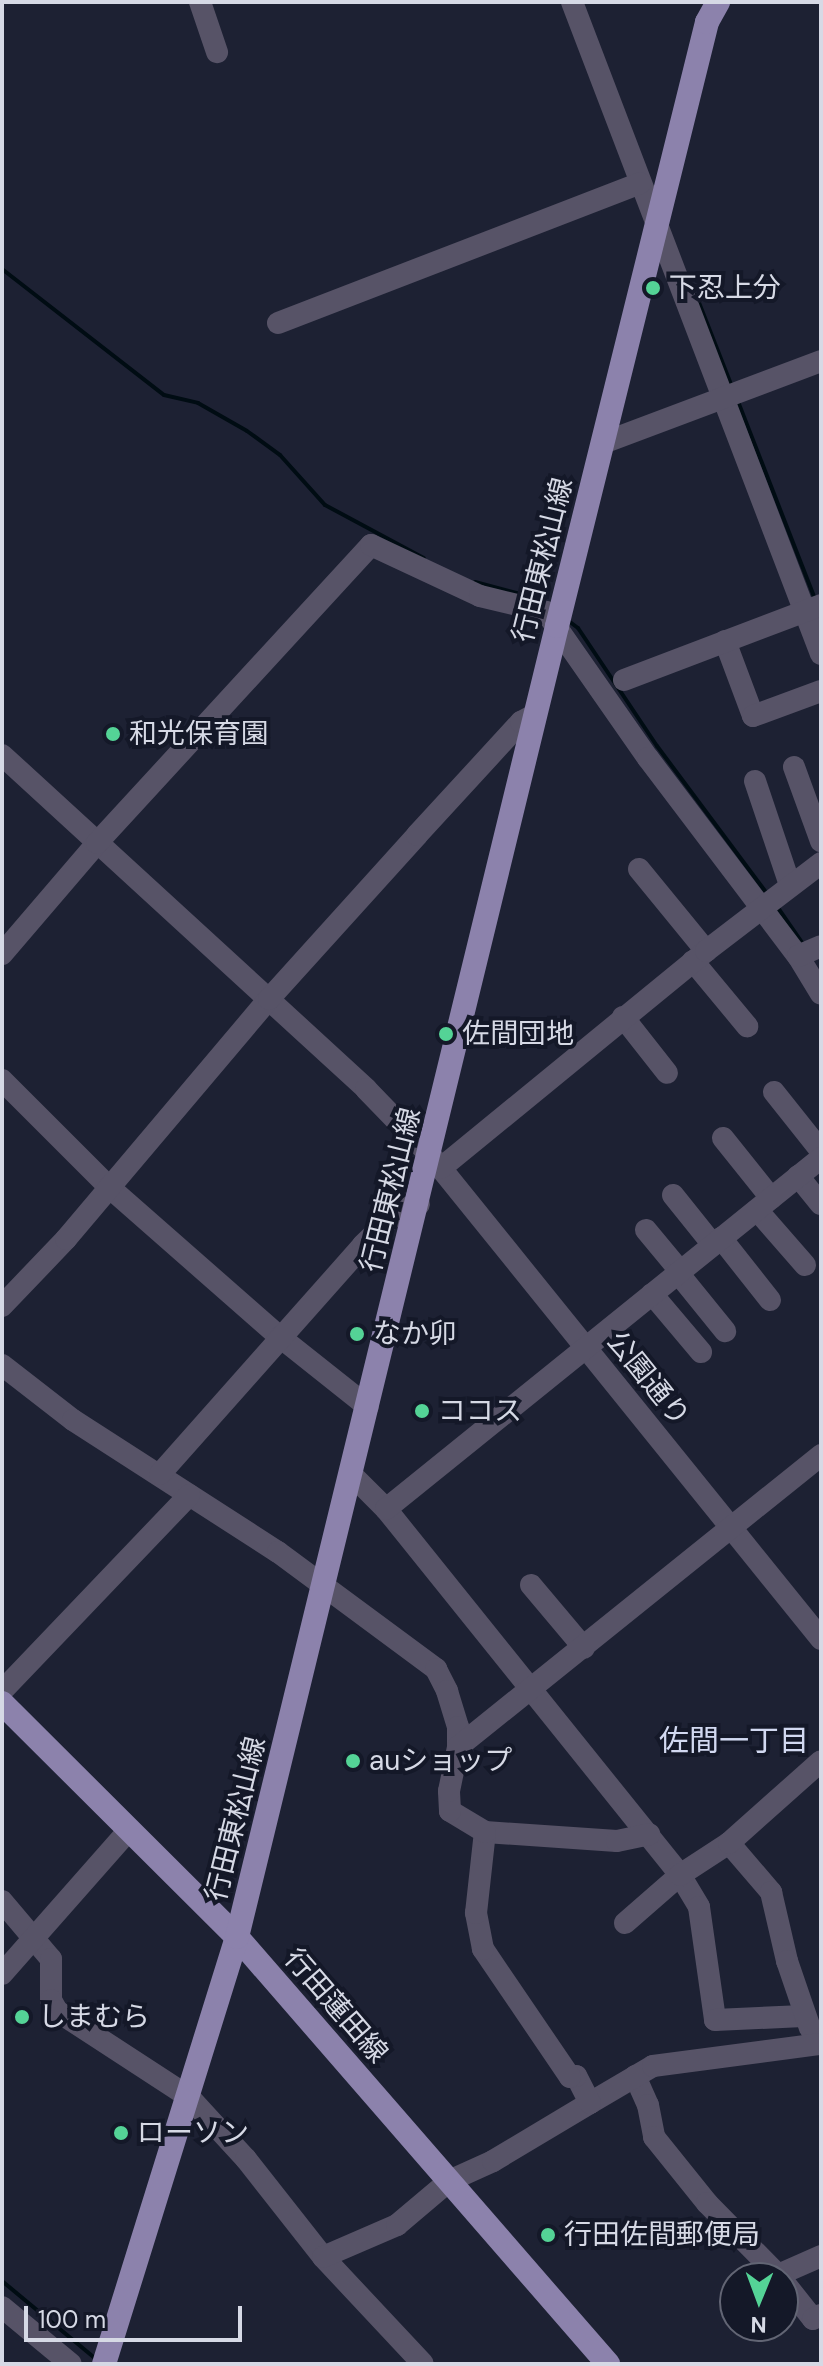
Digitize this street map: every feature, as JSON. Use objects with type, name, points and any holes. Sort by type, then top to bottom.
[{"type":"main road","name":"行田東松山線","points":[[104,2364],[237,1937],[419,1204],[436,1162],[536,714],[710,9]]},
{"type":"main road","name":"行田蓮田線","points":[[2,1703],[237,1937],[608,2364]]},
{"type":"street","points":[[200,2],[217,52]]},
{"type":"street","points":[[572,2],[640,183],[811,608],[821,654]]},
{"type":"street","points":[[278,323],[640,183]]},
{"type":"street","points":[[603,443],[821,361]]},
{"type":"street","points":[[2,954],[97,843],[371,545],[480,596],[559,618],[648,758],[798,956],[821,994]]},
{"type":"street","points":[[624,680],[811,608]]},
{"type":"street","points":[[725,641],[753,716],[821,691]]},
{"type":"street","points":[[2,1306],[109,1187],[269,999],[521,722],[536,714]]},
{"type":"street","name":"公園通り","points":[[2,755],[366,1089],[436,1162],[821,1639]]},
{"type":"street","points":[[794,767],[821,841]]},
{"type":"street","points":[[755,781],[790,885]]},
{"type":"street","points":[[436,1162],[761,906],[821,863]]},
{"type":"street","points":[[639,869],[747,1026]]},
{"type":"street","points":[[798,956],[821,946]]},
{"type":"street","points":[[623,1017],[667,1073]]},
{"type":"street","points":[[2,1080],[109,1187],[280,1337],[368,1407]]},
{"type":"street","points":[[774,1092],[821,1151]]},
{"type":"street","points":[[723,1138],[805,1265]]},
{"type":"street","points":[[386,1509],[821,1158]]},
{"type":"street","points":[[798,1176],[821,1204]]},
{"type":"street","points":[[673,1195],[770,1300]]},
{"type":"street","points":[[160,1474],[380,1228],[398,1211],[419,1204]]},
{"type":"street","points":[[646,1230],[725,1331]]},
{"type":"street","points":[[652,1294],[701,1352]]},
{"type":"street","points":[[2,1365],[73,1420],[278,1552],[436,1669],[454,1715],[458,1747],[449,1791],[450,1811],[485,1832],[617,1841],[649,1834]]},
{"type":"street","points":[[458,1747],[821,1455]]},
{"type":"street","points":[[351,1474],[386,1509],[680,1875],[699,1907],[715,2020],[803,2016]]},
{"type":"street","points":[[2,1691],[189,1495]]},
{"type":"street","points":[[531,1585],[584,1648]]},
{"type":"street","points":[[625,1923],[680,1875],[729,1843],[821,1761]]},
{"type":"street","points":[[2,1974],[34,1934],[129,1830]]},
{"type":"street","points":[[485,1832],[476,1913],[483,1949],[570,2077],[576,2076],[590,2103]]},
{"type":"street","points":[[323,2257],[362,2243],[397,2225],[449,2181],[493,2161],[653,2066],[821,2045],[803,2016],[771,1892],[729,1843]]},
{"type":"street","points":[[2,1901],[34,1934],[51,1959],[51,2000],[57,2011],[189,2097],[246,2159],[323,2257],[419,2361]]},
{"type":"street","points":[[635,2076],[648,2105],[654,2137],[707,2203],[765,2262]]},
{"type":"street","points":[[799,2268],[821,2256]]},
{"type":"street","points":[[799,2301],[813,2319],[821,2315]]},
{"type":"street","points":[[2,2307],[71,2364]]},
{"type":"waterway","points":[[2,269],[164,395],[198,403],[247,431],[280,455],[325,505],[424,558]]},
{"type":"waterway","points":[[696,295],[732,387]]},
{"type":"waterway","points":[[737,399],[815,599]]},
{"type":"waterway","points":[[475,582],[528,596]]},
{"type":"waterway","points":[[566,619],[578,628],[657,746],[768,895]]},
{"type":"waterway","points":[[776,905],[803,944]]},
{"type":"waterway","points":[[2,2281],[97,2360]]},
{"type":"place","name":"下忍上分","points":[[653,288]]},
{"type":"place","name":"和光保育園","points":[[113,734]]},
{"type":"place","name":"佐間団地","points":[[446,1034]]},
{"type":"place","name":"なか卯","points":[[357,1334]]},
{"type":"place","name":"ココス","points":[[422,1411]]},
{"type":"place","name":"auショップ","points":[[353,1761]]},
{"type":"place","name":"しまむら","points":[[22,2017]]},
{"type":"place","name":"ローソン","points":[[121,2133]]},
{"type":"place","name":"行田佐間郵便局","points":[[548,2235]]},
{"type":"district","name":"佐間一丁目","points":[[734,1741]]}]
